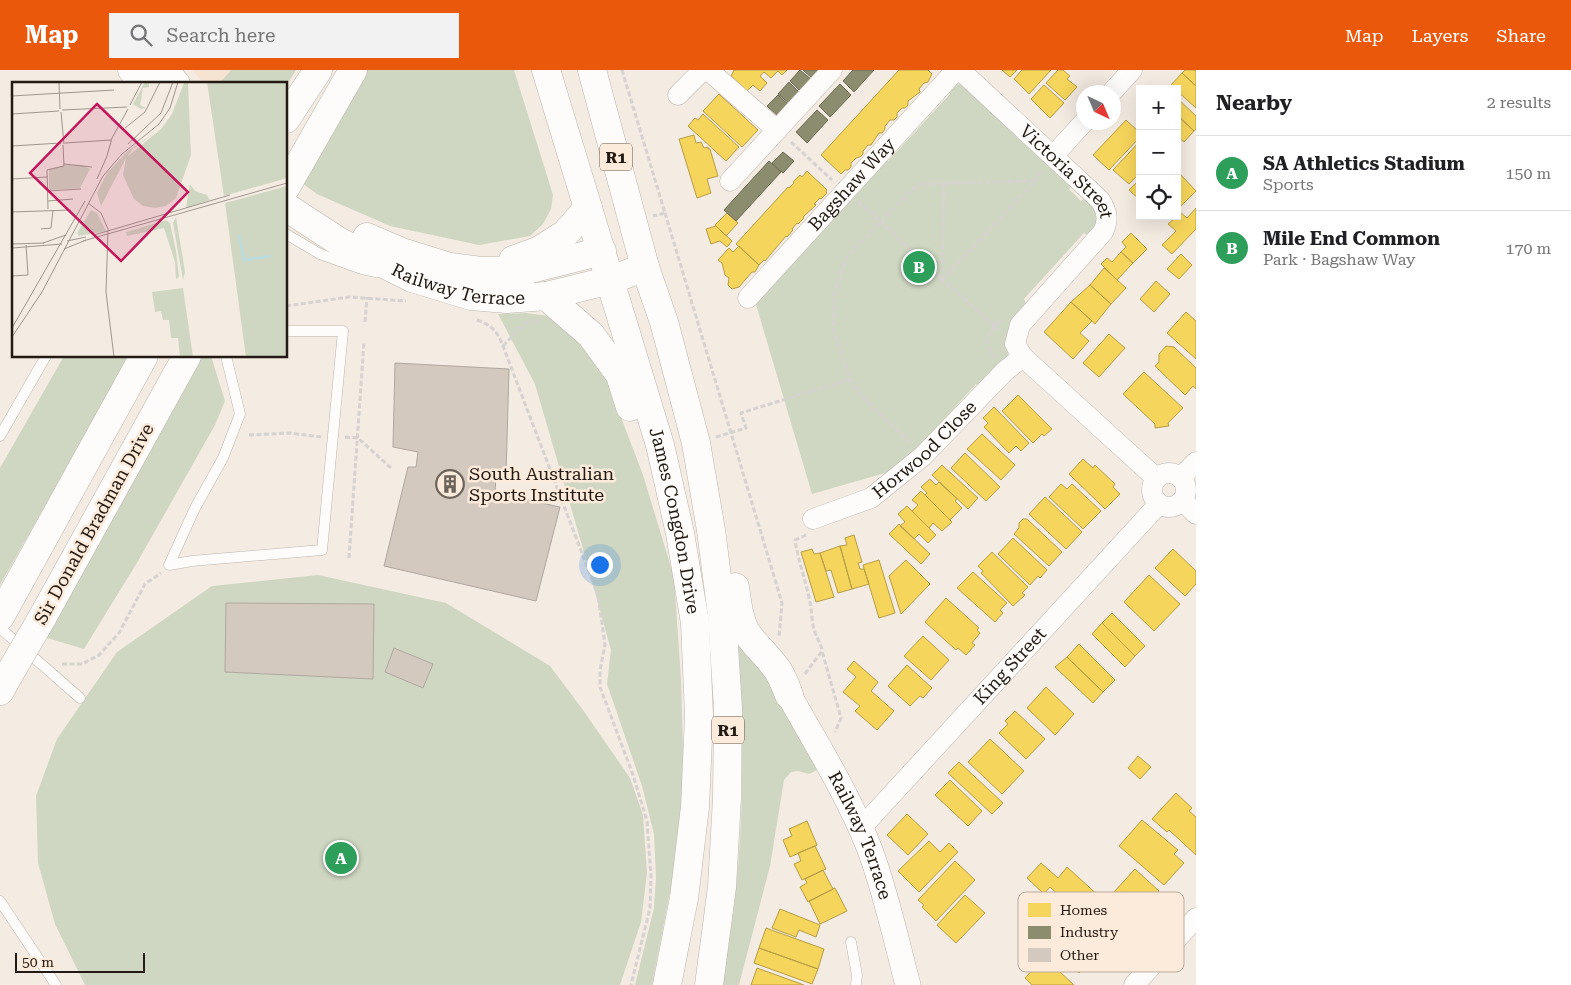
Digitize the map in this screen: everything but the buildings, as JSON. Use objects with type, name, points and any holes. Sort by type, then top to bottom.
[{"type":"main road","points":[[132,70],[141,82]]},
{"type":"main road","points":[[164,70],[174,82]]},
{"type":"main road","points":[[288,116],[318,70]]},
{"type":"main road","points":[[289,183],[353,70]]},
{"type":"main road","name":"James Congdon Drive","points":[[546,70],[660,445],[680,533],[695,623],[699,715],[695,807],[684,898],[666,985]]},
{"type":"main road","name":"James Congdon Drive","points":[[592,70],[644,243],[696,442],[711,530],[722,616],[728,708],[727,798],[722,887],[709,985]]},
{"type":"main road","name":"Railway Terrace","points":[[289,183],[303,204],[360,235],[402,252],[450,267],[481,271],[523,272],[602,251],[644,243]]},
{"type":"main road","name":"Railway Terrace","points":[[288,208],[410,290],[507,299],[546,309],[611,280],[644,243]]},
{"type":"main road","points":[[481,271],[538,251],[565,234],[588,208]]},
{"type":"main road","points":[[546,309],[591,335],[620,375],[648,466],[673,500]]},
{"type":"main road","name":"Sir Donald Bradman Drive","points":[[6,607],[143,358]]},
{"type":"main road","name":"Sir Donald Bradman Drive","points":[[5,682],[185,358]]},
{"type":"main road","points":[[701,475],[725,513],[741,621],[750,638],[794,688]]},
{"type":"street","points":[[678,95],[703,70]]},
{"type":"street","points":[[708,70],[777,130]]},
{"type":"street","points":[[730,181],[832,70]]},
{"type":"street","name":"Bagshaw Way","points":[[748,298],[956,70]]},
{"type":"street","name":"Victoria Street","points":[[960,70],[1100,200],[1106,210],[1107,222],[1103,232],[1020,325],[1017,334]]},
{"type":"street","points":[[1118,85],[1132,70]]},
{"type":"street","points":[[1053,156],[1077,130]]},
{"type":"street","points":[[1017,334],[1015,344],[1023,357],[1156,478]]},
{"type":"street","name":"Horwood Close","points":[[812,519],[871,498],[923,456],[1005,371],[1023,357]]},
{"type":"street","points":[[1181,477],[1196,462]]},
{"type":"street","points":[[1173,473],[1181,477],[1186,484],[1189,508],[1178,506],[1168,508],[1158,505],[1152,497],[1151,489],[1156,478],[1162,474],[1173,473]]},
{"type":"street","name":"King Street","points":[[861,828],[1158,505]]},
{"type":"street","name":"Railway Terrace","points":[[794,688],[870,850],[908,985]]},
{"type":"street","points":[[1184,931],[1196,918]]},
{"type":"street","points":[[1134,985],[1146,972]]},
{"type":"lane","points":[[288,235],[320,254],[362,269],[410,290]]},
{"type":"lane","points":[[169,565],[192,561],[322,550],[343,331],[288,331]]},
{"type":"lane","points":[[0,436],[45,358]]},
{"type":"lane","points":[[169,565],[195,508],[223,458],[240,414],[226,358]]},
{"type":"lane","points":[[0,628],[80,698]]},
{"type":"lane","points":[[0,901],[56,985]]},
{"type":"lane","points":[[851,942],[857,975],[856,985]]},
{"type":"path","points":[[622,70],[782,603],[778,642]]},
{"type":"path","points":[[777,130],[881,222],[994,327],[1008,335],[1017,334]]},
{"type":"path","points":[[942,280],[1035,181],[1053,156]]},
{"type":"path","points":[[923,456],[862,397],[850,379],[833,330],[834,292],[846,258],[918,184],[1035,181]]},
{"type":"path","points":[[942,280],[944,183]]},
{"type":"path","points":[[644,243],[665,213]]},
{"type":"path","points":[[288,306],[410,290]]},
{"type":"path","points":[[365,322],[366,297]]},
{"type":"path","points":[[503,346],[525,323],[538,321],[546,309]]},
{"type":"path","points":[[470,318],[489,324],[498,335],[598,594],[605,645],[600,670],[600,687],[633,774],[647,821],[651,876],[650,908],[631,985]]},
{"type":"path","points":[[349,558],[364,342]]},
{"type":"path","points":[[696,442],[746,428],[741,413],[850,379]]},
{"type":"path","points":[[249,435],[290,433],[324,437]]},
{"type":"path","points":[[345,437],[358,438],[390,468]]},
{"type":"path","points":[[812,519],[812,532],[795,540],[809,598],[813,625],[821,644],[841,718],[833,735]]},
{"type":"path","points":[[54,663],[82,664],[93,660],[99,655],[119,633],[145,584],[169,565]]},
{"type":"path","points":[[794,688],[822,651]]},
{"type":"shaded area","points":[[192,70],[244,70],[235,82],[202,82]]},
{"type":"green space","points":[[231,70],[296,70],[288,83],[221,82]]},
{"type":"green space","points":[[367,70],[514,70],[553,195],[551,209],[543,224],[530,236],[479,245],[390,226],[317,194],[299,181]]},
{"type":"green space","points":[[962,84],[1073,184],[1069,189],[1081,201],[1086,197],[1094,205],[1098,223],[1090,236],[1084,233],[1024,299],[1026,304],[1008,335],[1008,357],[978,386],[976,384],[899,469],[812,494],[755,301],[884,158],[888,161],[950,94],[946,91],[952,85]]},
{"type":"green space","points":[[526,313],[549,316],[576,333],[606,378],[643,475],[674,577],[681,680],[684,781],[675,866],[652,985],[635,985],[654,908],[656,878],[654,834],[642,786],[607,684],[611,650],[535,384],[498,314]]},
{"type":"green space","points":[[63,358],[129,358],[0,585],[0,468]]},
{"type":"green space","points":[[197,358],[212,358],[225,401],[215,425],[138,561],[84,649],[44,637]]},
{"type":"green space","points":[[318,575],[446,603],[550,666],[583,710],[630,778],[643,815],[647,873],[641,922],[620,985],[85,985],[55,924],[38,863],[36,796],[57,739],[117,652],[212,586]]},
{"type":"green space","points":[[750,643],[819,769],[809,774],[798,771],[791,772],[784,780],[770,866],[739,985],[722,985],[735,899],[742,804],[742,740],[735,645]]},
{"type":"place","name":"Mile End Common","points":[[919,267]]},
{"type":"place","name":"South Australian Sports Institute","points":[[450,484]]},
{"type":"place","name":"SA Athletics Stadium","points":[[341,858]]}]
